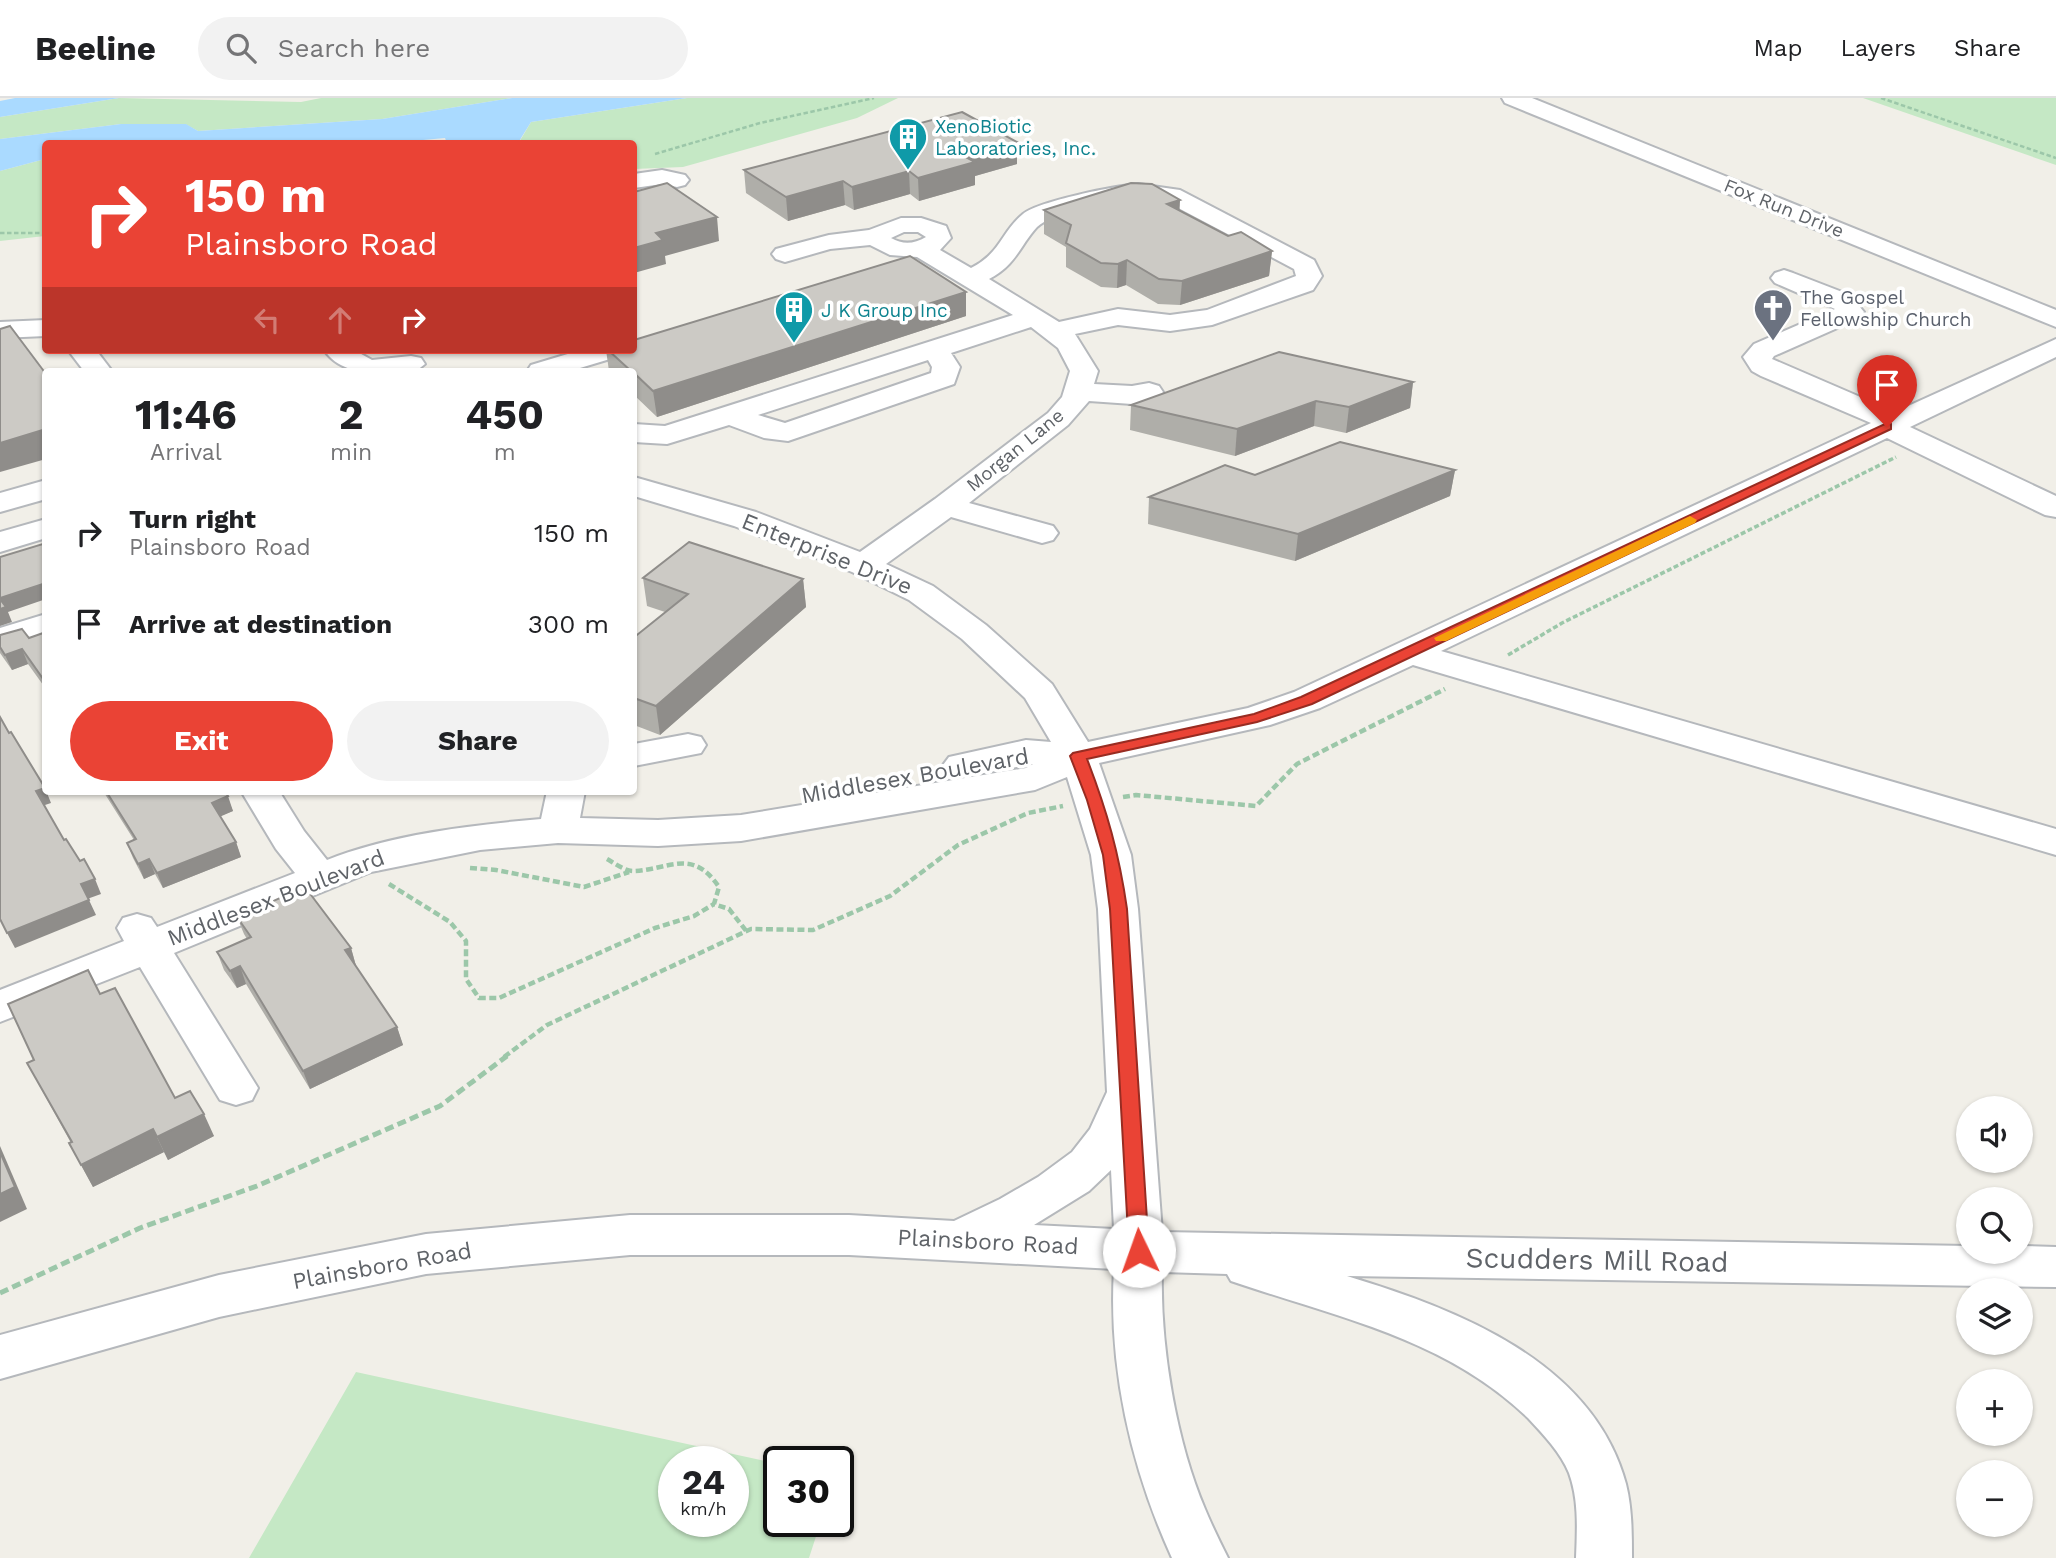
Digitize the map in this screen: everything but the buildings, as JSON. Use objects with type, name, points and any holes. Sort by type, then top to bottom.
[{"type":"street","name":"Fox Run Drive","points":[[1513,98],[2056,318]]},
{"type":"street","name":"Fox Run Drive","points":[[1541,98],[2056,303]]},
{"type":"street","points":[[637,181],[662,177],[677,180]]},
{"type":"street","points":[[637,433],[667,435],[731,415],[775,432],[788,432],[944,377],[946,367],[935,349],[1045,324],[1118,317],[1170,323],[1212,317],[1304,284],[1309,275],[1305,265],[1250,244],[1172,195],[1157,191],[1131,190],[1034,217],[1022,227],[1006,255],[989,269],[969,278]]},
{"type":"street","points":[[785,254],[829,242],[878,237],[886,229],[901,225],[921,225],[937,231],[937,242],[915,250],[897,264],[884,267]]},
{"type":"street","name":"Morgan Lane","points":[[863,565],[946,506],[1058,419],[1076,399],[1084,371],[1069,343],[1045,324],[969,278],[915,250]]},
{"type":"street","points":[[1784,278],[1847,305],[1851,313],[1764,350],[1757,357],[1759,361],[1771,370],[1891,425],[1923,444],[2056,508]]},
{"type":"street","points":[[0,330],[42,328]]},
{"type":"street","points":[[1200,1558],[1179,1514],[1157,1447],[1136,1317],[1139,1251],[1118,909],[1111,855],[1095,800],[1078,756],[1257,717],[1307,700],[1891,425],[2032,371],[2056,347]]},
{"type":"street","points":[[85,354],[97,368]]},
{"type":"street","points":[[342,354],[350,363],[361,367],[392,368],[411,364]]},
{"type":"street","points":[[551,368],[597,354]]},
{"type":"street","points":[[1078,392],[1132,395],[1149,392]]},
{"type":"street","name":"Enterprise Drive","points":[[637,487],[745,519],[863,565],[921,593],[974,632],[1039,692],[1078,756]]},
{"type":"street","points":[[0,503],[42,490]]},
{"type":"street","points":[[946,506],[1042,533]]},
{"type":"street","points":[[0,542],[42,529]]},
{"type":"street","points":[[0,639],[42,625]]},
{"type":"street","points":[[1410,653],[2056,842]]},
{"type":"street","points":[[637,754],[688,745]]},
{"type":"street","name":"Middlesex Boulevard","points":[[0,1007],[143,938],[312,867],[480,837],[570,815],[657,833],[741,828],[1035,778],[1078,756]]},
{"type":"street","points":[[262,795],[290,840],[312,867]]},
{"type":"street","points":[[143,938],[236,1088]]},
{"type":"street","name":"Middlesex Boulevard","points":[[0,981],[143,938]]},
{"type":"street","points":[[961,1240],[1051,1192],[1079,1172],[1101,1150],[1130,1090]]},
{"type":"street","name":"Plainsboro Road","points":[[0,1357],[219,1296],[426,1254],[630,1235],[849,1235],[1139,1251]]},
{"type":"street","name":"Scudders Mill Road","points":[[1139,1251],[2056,1267]]},
{"type":"street","points":[[1206,1254],[1425,1322],[1496,1359],[1538,1392],[1574,1432],[1596,1474],[1605,1518],[1604,1558]]},
{"type":"path","points":[[646,156],[760,123],[874,98]]},
{"type":"path","points":[[1881,98],[2056,158]]},
{"type":"path","points":[[0,233],[42,233]]},
{"type":"path","points":[[0,1293],[140,1228],[257,1186],[440,1106],[547,1025],[747,932],[813,930],[890,896],[958,845],[1028,813],[1136,795],[1256,806],[1297,764],[1475,674],[1562,623],[1923,444]]},
{"type":"path","points":[[570,815],[598,852],[630,871]]},
{"type":"path","points":[[384,881],[450,922],[466,941],[466,986],[479,998],[499,998],[655,928],[694,916],[714,904],[719,887],[711,875],[698,866],[677,863],[630,871],[584,887],[496,870],[468,868]]},
{"type":"path","points":[[393,886],[405,880]]},
{"type":"path","points":[[714,904],[729,909],[747,932]]},
{"type":"green space","points":[[119,98],[301,102],[321,98],[512,98],[382,119],[198,131],[185,124],[121,124],[0,139],[0,117]]},
{"type":"green space","points":[[687,98],[898,98],[857,118],[683,167],[637,169],[637,140],[520,140],[531,122]]},
{"type":"green space","points":[[1863,98],[2056,98],[2056,165]]},
{"type":"green space","points":[[42,160],[42,236],[0,241],[0,171]]},
{"type":"green space","points":[[356,1372],[696,1446],[658,1446],[658,1537],[749,1537],[749,1457],[763,1461],[763,1537],[816,1537],[809,1558],[249,1558]]},
{"type":"water","points":[[15,98],[119,98],[0,117],[0,101]]},
{"type":"water","points":[[512,98],[687,98],[531,122],[520,140],[42,140],[42,160],[0,171],[0,139],[121,124],[186,124],[198,131],[382,119]]},
{"type":"slow traffic","points":[[1441,638],[1690,520]]},
{"type":"place","name":"XenoBiotic Laboratories, Inc.","points":[[908,171]]},
{"type":"place","name":"The Gospel Fellowship Church","points":[[1773,342]]},
{"type":"place","name":"J K Group Inc","points":[[794,344]]},
{"type":"route","points":[[1139,1251],[1118,909],[1111,855],[1095,800],[1078,756],[1257,717],[1307,700],[1887,427]]}]
